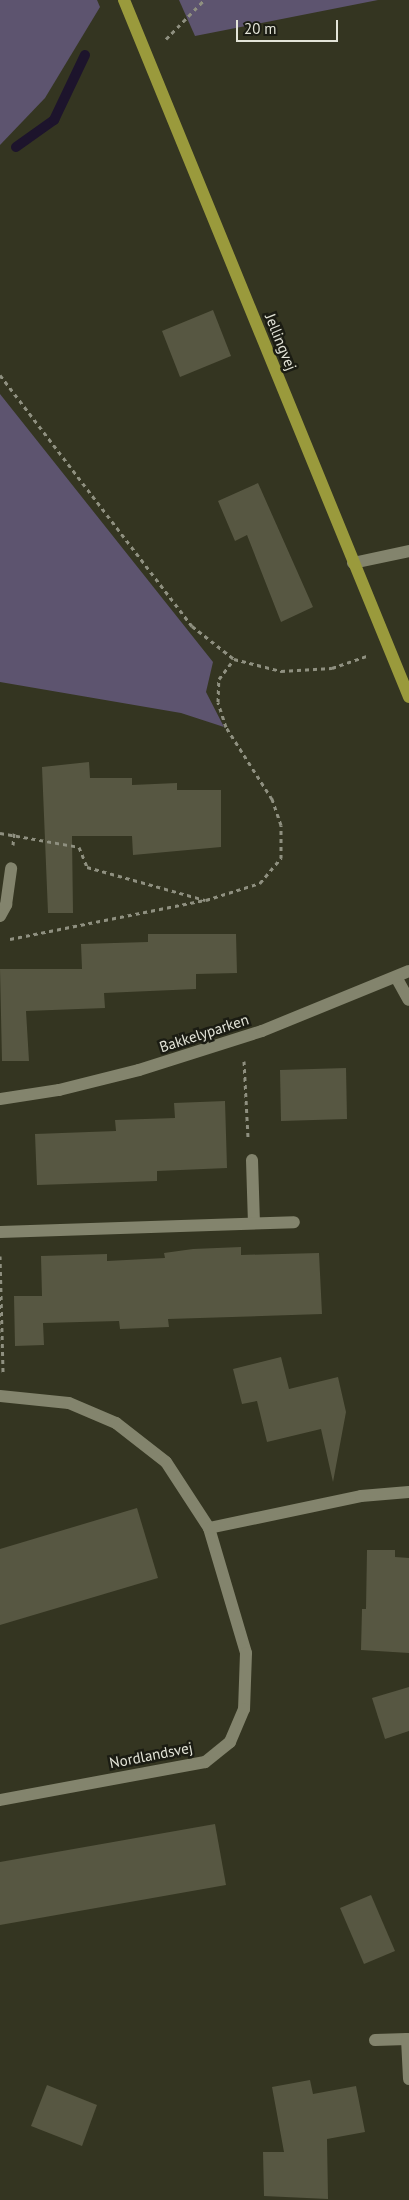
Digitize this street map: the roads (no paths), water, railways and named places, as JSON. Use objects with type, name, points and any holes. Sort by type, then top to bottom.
[{"type":"main road","name":"Jellingvej","points":[[124,0],[409,697]]},
{"type":"street","points":[[353,563],[409,551]]},
{"type":"street","points":[[0,916],[6,905],[11,868]]},
{"type":"street","name":"Bakkelyparken","points":[[0,1099],[59,1090],[130,1072],[243,1038],[409,971]]},
{"type":"street","points":[[396,977],[409,1000]]},
{"type":"street","points":[[252,1160],[254,1223]]},
{"type":"street","points":[[0,1232],[294,1222]]},
{"type":"street","name":"Nordlandsvej","points":[[0,1396],[70,1403],[116,1423],[166,1462],[209,1528],[246,1653],[244,1708],[230,1742],[205,1762],[0,1800]]},
{"type":"street","points":[[209,1528],[361,1496],[409,1492]]},
{"type":"street","points":[[375,2040],[407,2039],[409,2080]]},
{"type":"waterway","points":[[16,147],[54,120],[85,55]]}]
